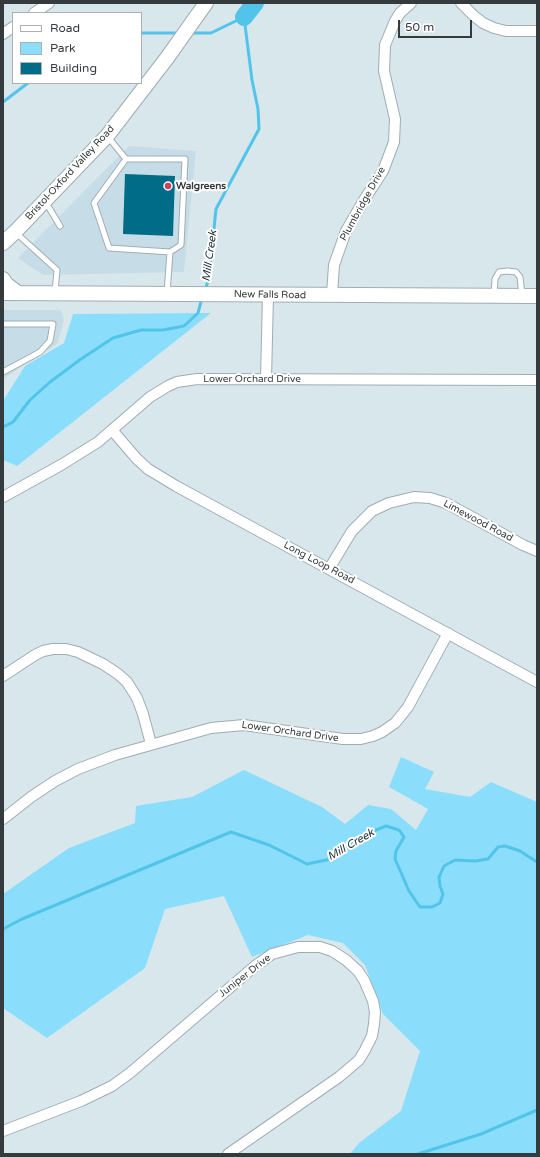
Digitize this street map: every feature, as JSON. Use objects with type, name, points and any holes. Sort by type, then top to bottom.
[{"type":"main road","name":"Bristol-Oxford Valley Road","points":[[3,243],[107,136],[168,58],[206,3]]},
{"type":"main road","points":[[3,279],[6,284],[18,293]]},
{"type":"main road","name":"New Falls Road","points":[[3,293],[537,296]]},
{"type":"street","points":[[36,12],[49,3]]},
{"type":"street","name":"Plumbridge Drive","points":[[332,295],[334,265],[346,231],[383,171],[394,142],[395,119],[384,71],[385,45],[395,21],[400,13],[411,3]]},
{"type":"street","points":[[461,3],[483,23],[494,28],[537,31]]},
{"type":"street","points":[[266,379],[268,295]]},
{"type":"street","name":"Lower Orchard Drive","points":[[3,498],[98,442],[150,397],[177,382],[197,379],[537,380]]},
{"type":"street","name":"Long Loop Road","points":[[112,430],[137,459],[148,469],[176,486],[537,682]]},
{"type":"street","name":"Limewood Road","points":[[329,569],[352,532],[372,511],[389,503],[414,497],[430,498],[446,503],[523,545],[537,551]]},
{"type":"street","name":"Lower Orchard Drive","points":[[3,818],[55,781],[78,769],[115,755],[211,728],[225,725],[244,725],[343,739],[361,739],[373,736],[395,724],[408,707],[448,634]]},
{"type":"street","points":[[3,676],[42,651],[66,649],[78,652],[103,664],[127,682],[137,698],[151,744]]},
{"type":"street","name":"Juniper Drive","points":[[3,1131],[81,1101],[112,1086],[130,1073],[255,966],[272,954],[298,947],[312,946],[332,951],[346,960],[358,971],[373,1000],[375,1012],[374,1024],[372,1036],[365,1050],[359,1060],[339,1077],[228,1154]]},
{"type":"lane","points":[[107,136],[126,159]]},
{"type":"lane","points":[[126,159],[185,159],[181,245],[170,252],[109,248],[94,203],[126,159]]},
{"type":"lane","points":[[45,200],[60,226]]},
{"type":"lane","points":[[15,232],[57,270],[55,293]]},
{"type":"lane","points":[[167,294],[170,252]]},
{"type":"lane","points":[[494,296],[495,279],[499,272],[507,271],[516,272],[520,277],[522,296]]},
{"type":"lane","points":[[3,324],[53,324],[50,341],[40,352],[3,372]]},
{"type":"shaded area","points":[[129,146],[196,151],[184,272],[43,275],[18,258]]},
{"type":"shaded area","points":[[3,310],[61,310],[64,320],[57,344],[3,379]]},
{"type":"green space","points":[[211,313],[17,466],[3,460],[3,401],[25,366],[64,343],[73,314]]},
{"type":"green space","points":[[401,757],[434,772],[425,789],[470,797],[491,782],[537,802],[537,1154],[350,1154],[359,1143],[401,1111],[420,1051],[383,1014],[365,965],[343,943],[308,935],[252,957],[224,896],[165,909],[145,968],[47,1038],[3,1008],[3,894],[69,848],[135,823],[136,806],[192,797],[244,770],[322,807],[345,824],[368,805],[391,809],[416,830],[428,809],[389,787]]},
{"type":"building","points":[[125,174],[175,176],[173,236],[123,234]]},
{"type":"waterway","name":"Mill Creek","points":[[244,17],[255,3]]},
{"type":"waterway","name":"Mill Creek","points":[[190,33],[211,33],[244,17],[252,80],[258,109],[259,129],[216,209],[209,277],[205,291]]},
{"type":"waterway","points":[[142,33],[180,33]]},
{"type":"waterway","points":[[3,102],[27,84]]},
{"type":"waterway","name":"Mill Creek","points":[[3,427],[13,422],[30,400],[50,382],[113,338],[141,330],[163,330],[184,326],[198,313],[202,298]]},
{"type":"waterway","name":"Mill Creek","points":[[3,929],[22,919],[231,832],[269,845],[307,864],[331,859],[366,834],[386,826],[399,830],[404,837],[396,851],[395,859],[409,891],[420,907],[432,907],[440,903],[443,894],[439,877],[444,866],[455,860],[475,861],[488,859],[498,847],[505,846],[520,851],[537,862]]},
{"type":"waterway","name":"Mill Creek","points":[[418,1154],[481,1134],[537,1110]]},
{"type":"place","name":"Walgreens","points":[[168,186]]}]
